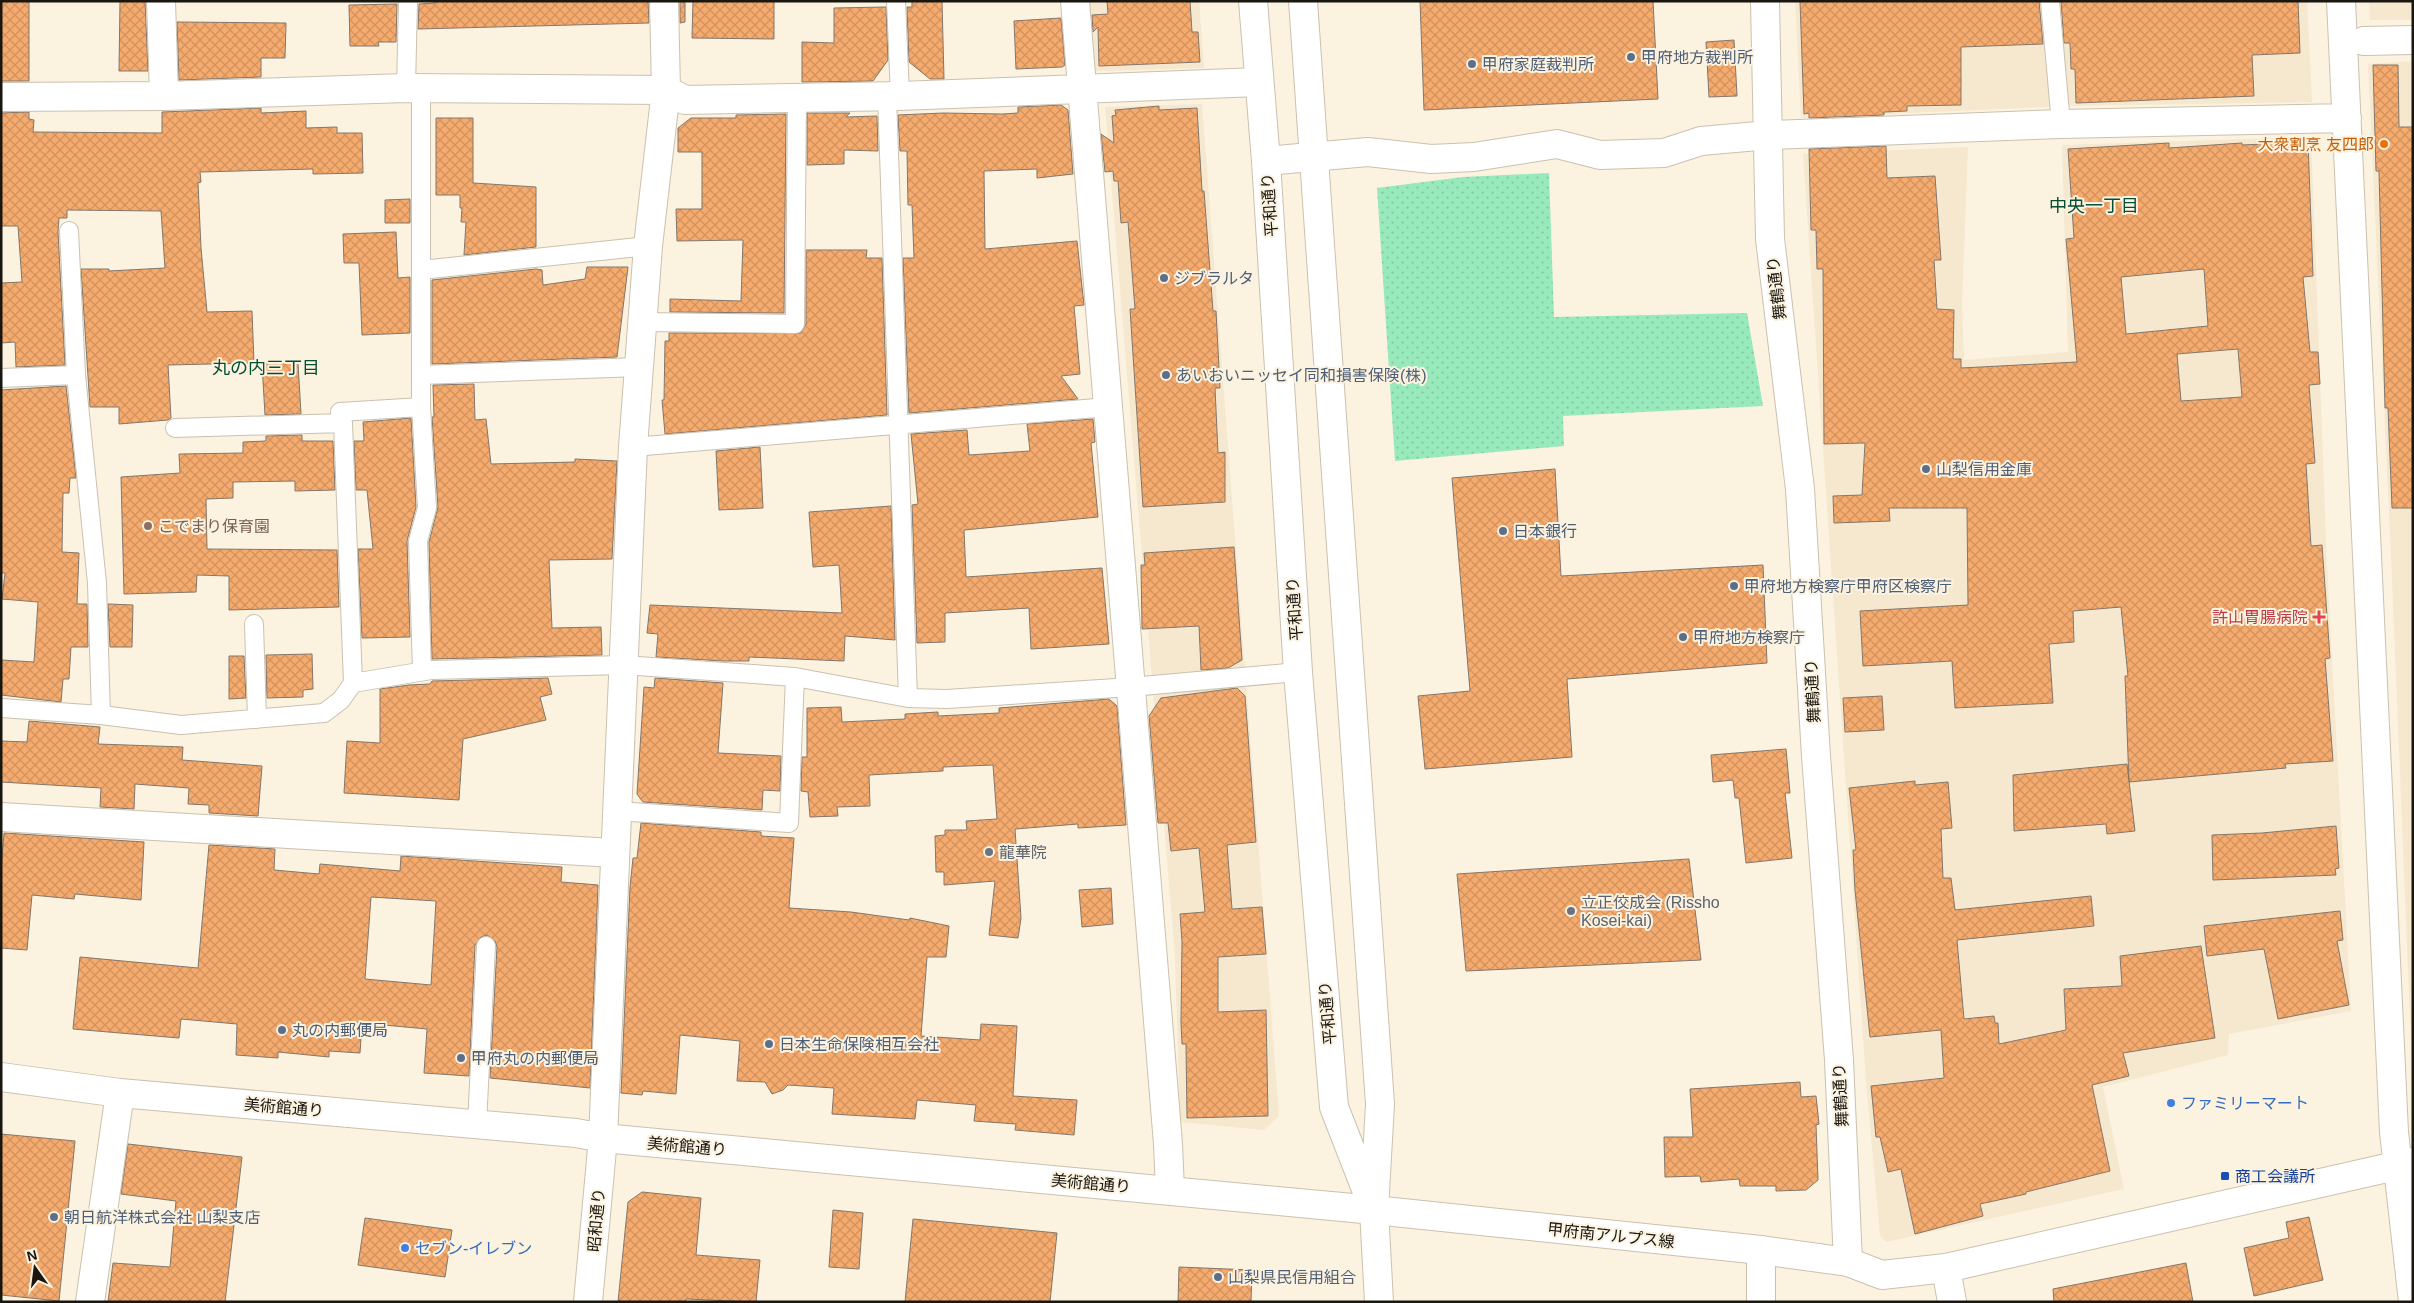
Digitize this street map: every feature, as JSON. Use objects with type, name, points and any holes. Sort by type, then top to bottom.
[{"type":"main road","points":[[161,1],[164,96]]},
{"type":"main road","name":"昭和通り","points":[[588,1302],[603,1138],[633,447],[648,246],[666,90],[664,1]]},
{"type":"main road","points":[[1075,1],[1168,1144],[1170,1190]]},
{"type":"main road","name":"平和通り","points":[[1253,1],[1266,161],[1298,672],[1334,1108],[1374,1210]]},
{"type":"main road","name":"平和通り","points":[[1303,1],[1380,1104],[1374,1210],[1379,1302]]},
{"type":"main road","name":"舞鶴通り","points":[[1765,1],[1770,238],[1800,489],[1816,756],[1839,1060],[1848,1262]]},
{"type":"main road","points":[[2341,1],[2366,562],[2413,1302]]},
{"type":"main road","points":[[2364,41],[2413,40]]},
{"type":"main road","points":[[1,96],[164,96],[413,89],[666,90],[685,100],[894,96],[1259,82]]},
{"type":"main road","points":[[1266,161],[1368,152],[1431,159],[1474,158],[1557,144],[1600,154],[1664,153],[1701,141],[1769,135],[2061,124],[2347,118]]},
{"type":"main road","points":[[1,817],[614,853]]},
{"type":"main road","name":"美術館通り","points":[[1,1077],[120,1093],[576,1133],[603,1138],[1374,1210]]},
{"type":"main road","points":[[90,1302],[120,1093]]},
{"type":"main road","name":"甲府南アルプス線","points":[[1374,1210],[1761,1250],[1848,1262],[1882,1275],[1946,1268],[2404,1164]]},
{"type":"main road","points":[[1761,1250],[1761,1302]]},
{"type":"main road","points":[[1946,1268],[1952,1302]]},
{"type":"lane","points":[[408,1],[421,270],[421,407],[427,508],[418,541],[422,671]]},
{"type":"lane","points":[[896,1],[894,96],[899,424],[908,698]]},
{"type":"lane","points":[[2050,1],[2061,124]]},
{"type":"lane","points":[[642,322],[795,324],[797,97]]},
{"type":"lane","points":[[70,231],[76,374],[97,583],[101,715]]},
{"type":"lane","points":[[421,270],[648,246]]},
{"type":"lane","points":[[421,376],[639,367]]},
{"type":"lane","points":[[1,378],[76,374]]},
{"type":"lane","points":[[1,708],[101,715],[181,725],[324,714],[341,700],[353,683],[343,423],[340,412],[421,407]]},
{"type":"lane","points":[[633,447],[1108,407]]},
{"type":"lane","points":[[175,428],[343,423]]},
{"type":"lane","points":[[254,624],[257,719]]},
{"type":"lane","points":[[353,683],[422,671],[623,665],[795,677],[908,698],[947,699],[1131,687],[1298,672]]},
{"type":"lane","points":[[617,811],[789,823],[795,677]]},
{"type":"lane","points":[[477,1124],[486,946]]},
{"type":"shaded area","points":[[1086,1],[1199,1],[1204,68],[1095,71],[1091,63]]},
{"type":"shaded area","points":[[1795,1],[2307,1],[2312,102],[2067,106],[1801,118]]},
{"type":"shaded area","points":[[2369,1],[2413,1],[2413,20],[2370,20]]},
{"type":"shaded area","points":[[2413,61],[2413,1092],[2368,64]]},
{"type":"shaded area","points":[[1202,104],[1279,1116],[1264,1130],[1180,1122],[1175,957],[1105,107]]},
{"type":"shaded area","points":[[2311,137],[2327,566],[2351,1011],[2229,1034],[2228,1055],[2103,1087],[2124,1189],[1886,1242],[1880,1235],[1866,1081],[1803,154],[1968,147],[1962,304],[1964,360],[2068,352],[2062,145]]},
{"type":"green space","points":[[1549,173],[1554,317],[1747,313],[1763,406],[1563,416],[1564,446],[1395,461],[1377,188],[1463,177]]},
{"type":"building","points":[[1,1],[29,1],[29,81],[1,81]]},
{"type":"building","points":[[120,1],[145,1],[148,71],[119,71]]},
{"type":"building","points":[[435,1],[648,1],[649,23],[418,29],[419,4],[435,3]]},
{"type":"building","points":[[680,1],[685,1],[685,22],[680,23]]},
{"type":"building","points":[[693,1],[774,1],[774,39],[692,38]]},
{"type":"building","points":[[912,1],[942,1],[944,79],[930,79],[909,62],[907,7],[912,7]]},
{"type":"building","points":[[1107,1],[1190,1],[1192,32],[1198,32],[1200,62],[1099,66],[1098,27],[1093,32],[1092,15],[1108,14]]},
{"type":"building","points":[[1420,1],[1653,1],[1658,99],[1424,110]]},
{"type":"building","points":[[1800,1],[2039,1],[2043,44],[1961,47],[1961,105],[1907,106],[1907,111],[1884,112],[1884,115],[1809,118],[1809,113],[1804,114]]},
{"type":"building","points":[[2061,1],[2298,1],[2300,53],[2252,55],[2254,96],[2076,103],[2075,69],[2071,69],[2070,43],[2064,43]]},
{"type":"building","points":[[397,4],[396,42],[378,42],[379,46],[350,46],[349,5]]},
{"type":"building","points":[[886,7],[888,60],[873,81],[802,82],[802,42],[834,43],[834,8]]},
{"type":"building","points":[[1061,18],[1065,65],[1062,67],[1016,69],[1014,21]]},
{"type":"building","points":[[177,22],[286,23],[285,58],[261,58],[261,77],[179,80]]},
{"type":"building","points":[[1734,40],[1737,96],[1709,97],[1706,42]]},
{"type":"building","points":[[2373,65],[2398,65],[2399,127],[2413,127],[2413,508],[2392,508],[2388,408],[2385,408],[2379,171],[2376,171]]},
{"type":"building","points":[[1061,105],[1068,110],[1073,174],[1037,178],[1037,169],[984,171],[985,249],[1077,241],[1084,305],[1074,306],[1080,374],[1061,376],[1078,399],[909,413],[903,258],[914,258],[912,205],[908,205],[907,151],[900,151],[898,115],[943,113],[1002,114],[1018,113],[1018,107]]},
{"type":"building","points":[[1159,106],[1159,110],[1197,108],[1202,191],[1204,191],[1213,311],[1216,311],[1220,388],[1215,388],[1218,453],[1225,452],[1225,502],[1143,507],[1130,309],[1135,309],[1128,222],[1121,223],[1118,181],[1114,181],[1113,171],[1105,172],[1101,134],[1114,143],[1112,116],[1116,115],[1115,110]]},
{"type":"building","points":[[261,108],[261,113],[306,111],[306,128],[337,127],[337,133],[362,133],[363,173],[313,174],[313,169],[200,172],[201,182],[198,183],[201,248],[207,312],[252,311],[254,363],[168,365],[171,418],[168,420],[119,424],[119,407],[90,407],[81,269],[109,269],[109,271],[165,268],[161,211],[67,210],[67,218],[59,218],[58,232],[65,365],[16,367],[15,342],[1,343],[1,283],[22,282],[18,226],[1,226],[1,113],[29,112],[29,119],[34,120],[33,132],[162,133],[162,112]]},
{"type":"building","points":[[807,113],[850,113],[846,117],[877,116],[878,151],[844,150],[844,164],[807,165]]},
{"type":"building","points":[[786,114],[784,313],[670,312],[670,299],[741,301],[743,240],[677,241],[676,209],[702,209],[702,152],[678,152],[678,128],[691,118],[736,118],[736,115]]},
{"type":"building","points":[[436,118],[473,118],[473,183],[536,187],[536,247],[464,255],[466,222],[461,222],[462,208],[460,208],[460,195],[436,195]]},
{"type":"building","points":[[2308,142],[2313,276],[2303,277],[2310,352],[2318,352],[2320,384],[2309,385],[2315,463],[2306,464],[2311,546],[2322,545],[2330,658],[2325,659],[2333,761],[2285,764],[2286,768],[2129,782],[2125,676],[2128,676],[2121,607],[2073,611],[2074,642],[2049,644],[2053,703],[1955,708],[1952,661],[1863,666],[1860,611],[1968,605],[1967,508],[1889,508],[1890,521],[1834,523],[1833,496],[1862,495],[1865,443],[1824,444],[1823,269],[1817,269],[1816,230],[1811,230],[1809,149],[1886,146],[1887,178],[1935,176],[1941,260],[1934,260],[1937,309],[1954,310],[1953,359],[1961,359],[1961,368],[2077,362],[2066,239],[2074,238],[2068,149],[2169,143],[2169,148],[2242,143],[2242,145]],"holes":[[[2204,269],[2208,326],[2126,334],[2121,277]],[[2238,349],[2242,397],[2181,401],[2177,354]]]},
{"type":"building","points":[[410,199],[410,223],[385,223],[385,200]]},
{"type":"building","points":[[396,232],[398,278],[410,277],[410,333],[362,335],[359,263],[344,263],[343,234]]},
{"type":"building","points":[[806,250],[867,250],[866,258],[882,258],[887,415],[665,434],[662,400],[664,400],[665,341],[669,341],[669,333],[801,333],[806,324]]},
{"type":"building","points":[[587,267],[628,267],[617,357],[432,364],[432,280],[536,269],[542,270],[543,285],[585,279]]},
{"type":"building","points":[[298,363],[301,414],[265,415],[262,364]]},
{"type":"building","points":[[474,384],[475,420],[486,419],[491,464],[575,462],[575,459],[617,461],[612,559],[549,560],[552,628],[601,627],[602,655],[432,659],[429,542],[438,507],[432,417],[434,417],[433,385]]},
{"type":"building","points":[[66,386],[76,478],[70,478],[69,493],[63,493],[62,552],[79,553],[77,604],[87,604],[88,647],[71,647],[69,679],[63,679],[61,702],[1,695],[1,660],[34,662],[38,602],[2,599],[5,573],[1,573],[1,390]]},
{"type":"building","points":[[411,418],[416,507],[407,541],[410,637],[362,638],[358,549],[373,549],[367,490],[356,490],[354,441],[364,441],[363,422]]},
{"type":"building","points":[[1093,419],[1095,442],[1091,443],[1098,517],[964,530],[966,577],[1102,568],[1109,644],[1031,649],[1029,608],[945,613],[945,642],[917,643],[912,505],[918,504],[911,434],[967,430],[969,455],[1030,451],[1027,424]]},
{"type":"building","points":[[302,435],[302,441],[333,441],[335,490],[295,491],[295,481],[233,482],[233,498],[206,499],[207,549],[337,550],[339,607],[229,610],[229,576],[197,575],[196,592],[124,594],[121,477],[180,473],[179,454],[243,453],[243,442],[266,441],[266,436]]},
{"type":"building","points":[[760,447],[763,508],[719,510],[716,451]]},
{"type":"building","points":[[1555,469],[1561,576],[1763,565],[1767,663],[1567,679],[1572,757],[1425,769],[1418,696],[1470,691],[1452,478]]},
{"type":"building","points":[[891,506],[895,640],[845,636],[844,661],[749,657],[749,661],[724,661],[656,657],[658,634],[647,633],[650,605],[842,613],[839,565],[813,567],[809,512]]},
{"type":"building","points":[[1234,547],[1242,660],[1228,668],[1201,670],[1199,626],[1142,629],[1141,565],[1145,565],[1144,553]]},
{"type":"building","points":[[108,604],[133,605],[132,647],[110,647]]},
{"type":"building","points":[[312,654],[313,689],[303,690],[303,697],[267,698],[266,655]]},
{"type":"building","points":[[229,656],[244,656],[246,698],[229,699]]},
{"type":"building","points":[[548,678],[552,694],[540,697],[546,720],[463,739],[459,800],[344,793],[347,741],[380,743],[380,689],[430,684],[432,681]]},
{"type":"building","points":[[655,678],[723,683],[718,753],[781,756],[780,791],[763,790],[762,810],[643,802],[637,794],[644,687],[654,688]]},
{"type":"building","points":[[1237,688],[1245,696],[1256,842],[1227,845],[1232,909],[1262,907],[1266,954],[1218,957],[1218,1012],[1266,1010],[1268,1116],[1187,1118],[1186,1044],[1182,1044],[1181,1023],[1182,942],[1180,914],[1205,912],[1199,848],[1171,851],[1168,823],[1158,823],[1149,716],[1161,698]]},
{"type":"building","points":[[1882,696],[1884,730],[1845,732],[1843,698]]},
{"type":"building","points":[[1109,699],[1117,706],[1126,825],[1078,828],[1078,824],[1015,829],[1021,918],[1018,938],[989,935],[995,881],[944,885],[944,872],[936,872],[935,836],[945,835],[945,830],[967,830],[966,821],[997,819],[993,765],[943,767],[943,771],[869,775],[870,806],[837,807],[838,816],[810,817],[808,792],[801,791],[802,757],[807,757],[807,708],[841,707],[842,722],[905,719],[905,714],[938,712],[938,716],[999,713],[999,708]]},
{"type":"building","points":[[29,721],[100,727],[98,744],[183,747],[182,760],[262,766],[258,816],[209,813],[209,805],[188,804],[189,788],[135,784],[134,809],[100,807],[101,788],[1,782],[1,741],[27,742]]},
{"type":"building","points":[[1786,749],[1790,793],[1785,793],[1792,858],[1746,863],[1739,798],[1735,798],[1733,780],[1713,782],[1711,755]]},
{"type":"building","points":[[2127,764],[2135,831],[2107,834],[2106,824],[2014,831],[2013,775]]},
{"type":"building","points":[[1915,781],[1915,785],[1948,782],[1952,828],[1941,829],[1943,878],[1951,878],[1955,910],[2091,896],[2094,926],[1957,940],[1964,1019],[1994,1016],[1995,1023],[1998,1023],[1999,1044],[2066,1030],[2064,989],[2122,986],[2120,956],[2201,946],[2215,1038],[2123,1053],[2129,1076],[2092,1085],[2110,1171],[2026,1192],[2026,1194],[1980,1204],[1983,1216],[1915,1234],[1901,1169],[1888,1172],[1880,1137],[1876,1137],[1871,1086],[1944,1078],[1941,1030],[1870,1037],[1855,890],[1853,850],[1856,850],[1849,788]]},
{"type":"building","points":[[641,823],[761,832],[761,836],[794,838],[789,908],[851,912],[909,920],[910,918],[949,926],[946,957],[927,957],[921,1036],[980,1040],[981,1024],[1017,1026],[1013,1096],[1077,1100],[1074,1135],[1015,1130],[1016,1124],[974,1121],[976,1105],[917,1100],[915,1119],[832,1114],[834,1088],[788,1085],[783,1090],[772,1094],[765,1082],[737,1081],[740,1041],[680,1035],[676,1094],[643,1091],[642,1095],[621,1093],[630,887],[633,858],[637,858]]},
{"type":"building","points":[[2336,826],[2339,868],[2335,869],[2336,875],[2213,880],[2212,835],[2262,833]]},
{"type":"building","points":[[4,833],[144,842],[141,900],[75,894],[74,899],[32,895],[27,950],[1,948],[1,870]]},
{"type":"building","points":[[209,845],[275,849],[274,870],[319,874],[320,864],[400,871],[401,856],[562,867],[561,882],[598,885],[590,1088],[490,1078],[497,947],[495,941],[487,935],[481,937],[475,945],[469,1076],[424,1073],[427,1029],[362,1023],[360,1053],[329,1051],[329,1057],[278,1052],[278,1058],[236,1055],[237,1024],[181,1019],[179,1038],[73,1029],[80,957],[198,968]],"holes":[[[371,897],[436,901],[431,985],[365,979]]]},
{"type":"building","points":[[1689,859],[1701,960],[1466,971],[1457,874]]},
{"type":"building","points":[[1111,888],[1113,924],[1082,927],[1079,890]]},
{"type":"building","points":[[2340,911],[2343,940],[2337,941],[2349,1005],[2278,1019],[2264,949],[2207,956],[2204,926]]},
{"type":"building","points":[[1800,1082],[1801,1097],[1816,1096],[1819,1124],[1816,1125],[1818,1180],[1806,1190],[1776,1191],[1776,1186],[1740,1186],[1739,1179],[1701,1182],[1700,1176],[1665,1177],[1664,1137],[1693,1137],[1690,1089]]},
{"type":"building","points":[[1,1134],[75,1141],[59,1301],[1,1295]]},
{"type":"building","points":[[128,1144],[242,1157],[225,1302],[108,1302],[113,1263],[170,1267],[176,1201],[121,1194]]},
{"type":"building","points":[[642,1192],[701,1198],[696,1255],[760,1260],[756,1302],[686,1299],[685,1302],[618,1302],[628,1202]]},
{"type":"building","points":[[833,1210],[863,1213],[859,1269],[829,1267]]},
{"type":"building","points":[[2309,1217],[2323,1280],[2254,1296],[2244,1248],[2289,1238],[2286,1222]]},
{"type":"building","name":"セブン-イレブン","points":[[365,1218],[452,1230],[445,1277],[358,1265]]},
{"type":"building","points":[[913,1219],[1057,1233],[1050,1302],[905,1302]]},
{"type":"building","points":[[2186,1263],[2193,1302],[2054,1302],[2053,1289]]},
{"type":"building","points":[[1179,1267],[1252,1270],[1251,1302],[1178,1302]]},
{"type":"place","name":"甲府地方裁判所","points":[[1631,57]]},
{"type":"place","name":"甲府家庭裁判所","points":[[1472,64]]},
{"type":"place","name":"大衆割烹 友四郎","points":[[2384,144]]},
{"type":"place","name":"ジブラルタ","points":[[1164,278]]},
{"type":"place","name":"あいおいニッセイ同和損害保険(株)","points":[[1166,375]]},
{"type":"place","name":"山梨信用金庫","points":[[1926,469]]},
{"type":"place","name":"こでまり保育園","points":[[148,526]]},
{"type":"place","name":"日本銀行","points":[[1503,531]]},
{"type":"place","name":"甲府地方検察庁甲府区検察庁","points":[[1734,586]]},
{"type":"place","name":"許山胃腸病院","points":[[2319,617]]},
{"type":"place","name":"甲府地方検察庁","points":[[1683,637]]},
{"type":"place","name":"龍華院","points":[[989,852]]},
{"type":"place","name":"立正佼成会 (Rissho Kosei-kai)","points":[[1571,911]]},
{"type":"place","name":"丸の内郵便局","points":[[282,1030]]},
{"type":"place","name":"日本生命保険相互会社","points":[[769,1044]]},
{"type":"place","name":"甲府丸の内郵便局","points":[[461,1058]]},
{"type":"place","name":"ファミリーマート","points":[[2171,1103]]},
{"type":"place","name":"商工会議所","points":[[2225,1176]]},
{"type":"place","name":"朝日航洋株式会社 山梨支店","points":[[54,1217]]},
{"type":"place","name":"セブン-イレブン","points":[[405,1248]]},
{"type":"place","name":"山梨県民信用組合","points":[[1218,1277]]},
{"type":"district","name":"中央一丁目","points":[[2094,206]]},
{"type":"district","name":"丸の内三丁目","points":[[266,368]]}]
